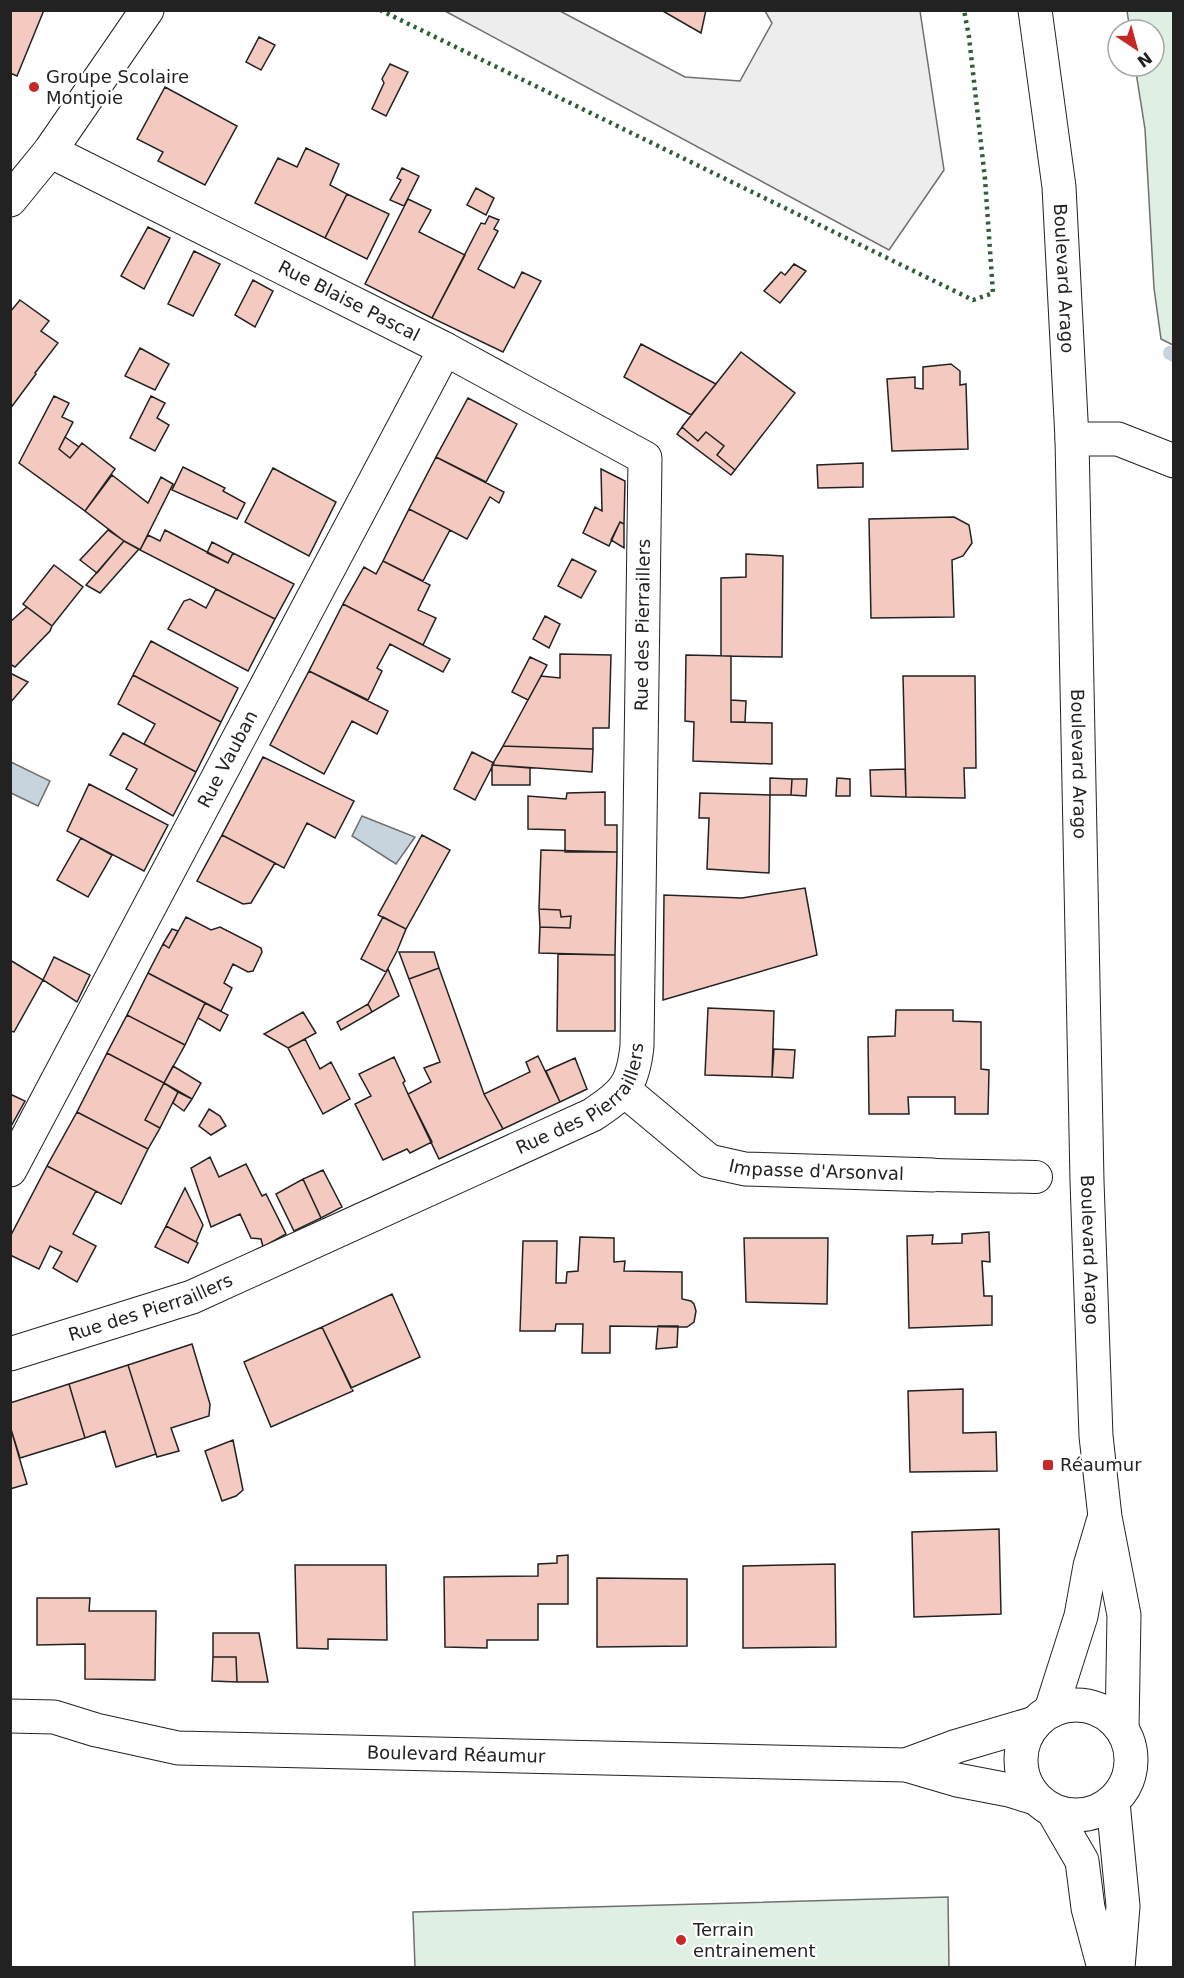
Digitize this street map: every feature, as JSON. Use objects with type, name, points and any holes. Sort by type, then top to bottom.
[{"type":"street","points":[[10,200],[50,151],[147,10]]},
{"type":"street","name":"Boulevard Arago","points":[[1035,10],[1059,187],[1072,439],[1087,1181],[1096,1436],[1105,1518],[1124,1615],[1122,1729]]},
{"type":"street","name":"Rue Blaise Pascal","points":[[50,151],[445,349],[645,458]]},
{"type":"street","name":"Rue Vauban","points":[[10,1170],[445,349]]},
{"type":"street","points":[[1072,439],[1118,439],[1173,461]]},
{"type":"street","name":"Rue des Pierraillers","points":[[10,1354],[192,1297],[591,1115],[624,1090],[634,1068],[637,1046],[645,458]]},
{"type":"street","name":"Impasse d'Arsonval","points":[[624,1090],[709,1161],[745,1169],[1036,1177]]},
{"type":"street","name":"Boulevard Arago","points":[[1043,1716],[1081,1616],[1090,1566],[1105,1518]]},
{"type":"street","points":[[1044,1805],[1068,1815],[1084,1815],[1100,1810],[1113,1802],[1123,1789],[1129,1774],[1131,1759],[1129,1743],[1122,1729],[1111,1717],[1082,1704],[1066,1706],[1043,1716],[1024,1739],[1020,1757],[1022,1776],[1082,1861],[1088,1908],[1104,1968]]},
{"type":"street","name":"Boulevard Réaumur","points":[[10,1716],[54,1717],[96,1730],[178,1748],[906,1765],[957,1780],[1009,1790],[1044,1805]]},
{"type":"street","name":"Boulevard Réaumur","points":[[906,1765],[1043,1716]]},
{"type":"street","points":[[1113,1802],[1123,1906],[1118,1968]]},
{"type":"green space","points":[[1127,11],[1173,11],[1173,345],[1161,339],[1154,288],[1145,129],[1137,78],[1166,78],[1166,18],[1128,18]]},
{"type":"green space","name":"Terrain entrainement","points":[[948,1897],[949,1967],[415,1967],[413,1912]]},
{"type":"shaded area","points":[[445,11],[560,11],[685,77],[740,81],[772,23],[765,11],[920,11],[944,170],[889,250]]},
{"type":"shaded area","points":[[11,762],[50,781],[38,806],[11,793]]},
{"type":"shaded area","points":[[362,816],[415,837],[396,864],[352,836]]},
{"type":"building","points":[[10,10],[44,10],[17,76],[10,73]]},
{"type":"building","points":[[661,10],[706,10],[701,33]]},
{"type":"building","points":[[259,37],[275,45],[261,70],[246,62]]},
{"type":"building","points":[[390,64],[408,72],[386,116],[372,109],[384,83],[382,79]]},
{"type":"building","points":[[165,87],[237,126],[205,185],[158,161],[163,152],[137,139]]},
{"type":"building","points":[[306,148],[339,164],[330,185],[347,194],[325,238],[255,203],[278,158],[297,167]]},
{"type":"building","points":[[402,168],[419,176],[404,206],[390,200],[401,180],[397,178]]},
{"type":"building","points":[[476,188],[494,198],[486,215],[467,205]]},
{"type":"building","points":[[347,194],[389,214],[367,259],[325,238]]},
{"type":"building","points":[[408,199],[431,210],[419,232],[465,255],[432,318],[365,284]]},
{"type":"building","points":[[489,216],[499,220],[494,229],[498,231],[478,269],[514,288],[522,272],[541,281],[503,352],[432,318],[481,223],[485,224]]},
{"type":"building","points":[[148,227],[170,238],[144,289],[121,276]]},
{"type":"building","points":[[194,251],[220,264],[193,316],[168,304]]},
{"type":"building","points":[[794,264],[806,271],[780,303],[764,291],[781,272],[785,275]]},
{"type":"building","points":[[253,280],[273,291],[255,327],[235,315]]},
{"type":"building","points":[[20,300],[49,321],[41,331],[58,343],[10,409],[10,312]]},
{"type":"building","points":[[641,344],[716,384],[691,415],[624,377]]},
{"type":"building","points":[[140,348],[169,364],[155,390],[125,376]]},
{"type":"building","points":[[741,352],[795,393],[735,470],[717,455],[724,446],[706,432],[698,441],[682,427]]},
{"type":"building","points":[[951,364],[960,371],[960,385],[966,384],[968,449],[892,451],[887,379],[915,377],[915,388],[923,389],[923,367]]},
{"type":"building","points":[[54,396],[69,403],[62,417],[73,422],[59,449],[70,458],[82,443],[115,469],[85,511],[19,463]]},
{"type":"building","points":[[151,396],[165,403],[157,418],[169,425],[155,451],[130,438]]},
{"type":"building","points":[[468,398],[517,424],[486,482],[436,457]]},
{"type":"building","points":[[682,427],[698,441],[706,432],[724,446],[717,455],[735,470],[731,475],[677,434]]},
{"type":"building","points":[[65,437],[79,447],[70,458],[59,449]]},
{"type":"building","points":[[436,457],[504,492],[499,503],[490,497],[467,539],[409,509]]},
{"type":"building","points":[[863,463],[863,487],[818,488],[817,465]]},
{"type":"building","points":[[183,467],[225,488],[223,491],[245,503],[237,519],[172,490]]},
{"type":"building","points":[[273,468],[336,502],[309,556],[245,522]]},
{"type":"building","points":[[601,469],[625,481],[624,524],[620,522],[609,546],[583,533],[595,507],[602,511]]},
{"type":"building","points":[[112,475],[148,503],[161,477],[173,484],[140,550],[124,541],[85,511]]},
{"type":"building","points":[[409,509],[450,530],[423,581],[383,561]]},
{"type":"building","points":[[954,517],[969,525],[972,543],[963,556],[952,560],[954,617],[871,618],[869,519]]},
{"type":"building","points":[[620,522],[624,524],[624,548],[611,540]]},
{"type":"building","points":[[108,530],[124,541],[97,573],[80,560]]},
{"type":"building","points":[[165,530],[228,563],[233,553],[294,584],[275,619],[140,550],[148,535],[160,541]]},
{"type":"building","points":[[124,541],[139,549],[100,593],[86,585]]},
{"type":"building","points":[[212,542],[233,553],[228,563],[207,553]]},
{"type":"building","points":[[746,554],[783,556],[782,657],[721,656],[721,578],[746,577]]},
{"type":"building","points":[[572,559],[596,571],[581,598],[558,586]]},
{"type":"building","points":[[383,561],[430,585],[418,610],[436,618],[423,645],[343,604],[364,567],[376,574]]},
{"type":"building","points":[[54,565],[83,587],[52,626],[23,604]]},
{"type":"building","points":[[216,589],[275,619],[248,671],[168,629],[184,601],[190,599],[206,608]]},
{"type":"building","points":[[343,604],[450,659],[443,672],[390,644],[377,668],[382,671],[368,700],[309,671]]},
{"type":"building","points":[[27,607],[52,626],[50,631],[15,667],[10,664],[10,622]]},
{"type":"building","points":[[545,616],[560,624],[549,648],[533,639]]},
{"type":"building","points":[[151,641],[238,688],[221,722],[133,675]]},
{"type":"building","points":[[560,654],[611,655],[609,728],[593,728],[593,749],[503,746],[541,676],[560,678]]},
{"type":"building","points":[[686,655],[731,656],[731,722],[772,723],[772,764],[693,761],[694,722],[685,721]]},
{"type":"building","points":[[530,657],[547,665],[528,700],[512,692]]},
{"type":"building","points":[[309,671],[388,711],[377,734],[352,721],[324,774],[270,745]]},
{"type":"building","points":[[10,673],[28,682],[10,703]]},
{"type":"building","points":[[133,675],[221,722],[196,772],[144,744],[155,724],[118,704]]},
{"type":"building","points":[[903,676],[975,676],[976,768],[964,768],[965,798],[906,797]]},
{"type":"building","points":[[731,700],[746,701],[745,722],[731,722]]},
{"type":"building","points":[[123,733],[196,772],[173,816],[126,789],[137,769],[110,755]]},
{"type":"building","points":[[503,746],[593,749],[592,772],[492,765]]},
{"type":"building","points":[[472,752],[494,763],[475,800],[454,789]]},
{"type":"building","points":[[263,757],[354,801],[335,838],[307,823],[284,868],[222,835]]},
{"type":"building","points":[[492,765],[530,768],[530,785],[492,785]]},
{"type":"building","points":[[905,769],[906,797],[871,796],[870,770]]},
{"type":"building","points":[[770,778],[792,779],[791,795],[770,795]]},
{"type":"building","points":[[837,778],[850,779],[850,796],[836,796]]},
{"type":"building","points":[[792,779],[807,779],[806,796],[791,795]]},
{"type":"building","points":[[89,784],[168,825],[144,871],[67,831]]},
{"type":"building","points":[[605,792],[605,825],[617,825],[617,852],[565,852],[565,830],[528,829],[528,796],[566,799],[567,793]]},
{"type":"building","points":[[700,793],[770,795],[769,873],[707,869],[709,818],[699,818]]},
{"type":"building","points":[[222,835],[275,863],[251,903],[243,904],[197,881]]},
{"type":"building","points":[[422,835],[450,850],[406,929],[378,915]]},
{"type":"building","points":[[81,838],[112,855],[88,897],[57,880]]},
{"type":"building","points":[[541,850],[617,852],[615,955],[539,953],[540,927],[570,928],[571,916],[561,917],[560,910],[539,909]]},
{"type":"building","points":[[805,888],[817,955],[663,1000],[664,895],[742,898]]},
{"type":"building","points":[[539,909],[560,910],[561,917],[571,916],[570,928],[540,927]]},
{"type":"building","points":[[186,917],[211,930],[220,927],[261,948],[262,952],[253,971],[248,972],[233,964],[224,983],[232,988],[221,1011],[148,973],[163,944],[169,948]]},
{"type":"building","points":[[383,917],[406,929],[386,972],[361,959]]},
{"type":"building","points":[[172,929],[178,931],[169,948],[163,944]]},
{"type":"building","points":[[399,952],[434,952],[439,968],[409,979]]},
{"type":"building","points":[[558,954],[615,955],[615,1031],[557,1031]]},
{"type":"building","points":[[54,957],[90,975],[77,1002],[43,980]]},
{"type":"building","points":[[10,960],[43,980],[14,1032],[10,1031]]},
{"type":"building","points":[[439,968],[484,1094],[503,1129],[439,1159],[408,1094],[431,1082],[424,1068],[440,1062],[409,979]]},
{"type":"building","points":[[388,969],[399,996],[372,1012],[368,1004]]},
{"type":"building","points":[[148,973],[205,1003],[185,1045],[127,1015]]},
{"type":"building","points":[[205,1003],[228,1015],[220,1031],[198,1018]]},
{"type":"building","points":[[368,1004],[372,1012],[341,1030],[337,1022]]},
{"type":"building","points":[[708,1008],[774,1011],[772,1077],[705,1075]]},
{"type":"building","points":[[896,1010],[953,1010],[953,1021],[981,1022],[981,1069],[989,1070],[988,1114],[955,1114],[955,1097],[908,1097],[909,1114],[869,1114],[868,1037],[895,1036]]},
{"type":"building","points":[[303,1012],[316,1033],[288,1048],[264,1034]]},
{"type":"building","points":[[127,1015],[185,1045],[164,1083],[107,1053]]},
{"type":"building","points":[[305,1039],[320,1069],[331,1062],[350,1099],[323,1114],[288,1048]]},
{"type":"building","points":[[774,1049],[795,1050],[793,1078],[772,1077]]},
{"type":"building","points":[[107,1053],[164,1083],[145,1120],[160,1128],[148,1149],[77,1112]]},
{"type":"building","points":[[538,1056],[560,1102],[503,1129],[484,1094],[530,1072],[526,1062]]},
{"type":"building","points":[[394,1057],[405,1081],[403,1083],[432,1142],[410,1153],[407,1149],[383,1160],[355,1104],[371,1096],[359,1074]]},
{"type":"building","points":[[575,1058],[587,1089],[560,1102],[546,1071]]},
{"type":"building","points":[[173,1066],[201,1083],[192,1099],[164,1083]]},
{"type":"building","points":[[164,1083],[178,1092],[160,1128],[145,1120]]},
{"type":"building","points":[[178,1092],[192,1099],[184,1111],[173,1103]]},
{"type":"building","points":[[10,1094],[25,1101],[10,1128]]},
{"type":"building","points":[[209,1109],[220,1116],[226,1126],[211,1135],[199,1126]]},
{"type":"building","points":[[77,1112],[148,1149],[121,1204],[47,1166]]},
{"type":"building","points":[[210,1157],[219,1177],[246,1164],[262,1196],[266,1194],[286,1234],[263,1247],[261,1239],[251,1238],[240,1214],[211,1227],[191,1168]]},
{"type":"building","points":[[47,1166],[96,1191],[73,1234],[96,1246],[77,1282],[53,1268],[62,1252],[50,1246],[39,1269],[10,1255],[10,1237]]},
{"type":"building","points":[[323,1170],[342,1207],[321,1218],[303,1179]]},
{"type":"building","points":[[303,1179],[321,1218],[294,1231],[276,1194]]},
{"type":"building","points":[[185,1188],[203,1225],[196,1242],[166,1226]]},
{"type":"building","points":[[166,1226],[198,1243],[188,1263],[155,1247]]},
{"type":"building","points":[[989,1232],[990,1262],[982,1261],[984,1296],[992,1296],[992,1325],[909,1328],[907,1236],[933,1235],[932,1244],[962,1243],[962,1234]]},
{"type":"building","points":[[580,1237],[614,1238],[614,1262],[625,1261],[624,1271],[682,1272],[682,1299],[694,1304],[696,1311],[694,1322],[687,1327],[610,1326],[610,1353],[582,1353],[583,1324],[556,1324],[555,1331],[520,1331],[523,1241],[557,1241],[556,1283],[566,1283],[567,1272],[578,1271]]},
{"type":"building","points":[[744,1238],[828,1238],[827,1304],[746,1302]]},
{"type":"building","points":[[392,1294],[420,1357],[351,1388],[322,1327]]},
{"type":"building","points":[[658,1326],[678,1326],[677,1347],[656,1349]]},
{"type":"building","points":[[322,1327],[353,1391],[271,1427],[244,1362]]},
{"type":"building","points":[[192,1344],[210,1404],[209,1416],[171,1428],[179,1451],[157,1457],[128,1365]]},
{"type":"building","points":[[128,1365],[156,1454],[116,1467],[105,1431],[85,1438],[69,1384]]},
{"type":"building","points":[[69,1384],[85,1438],[20,1458],[10,1426],[10,1403]]},
{"type":"building","points":[[963,1389],[963,1433],[996,1432],[997,1471],[910,1472],[908,1391]]},
{"type":"building","points":[[10,1426],[27,1484],[10,1489]]},
{"type":"building","points":[[233,1440],[243,1490],[236,1496],[222,1501],[205,1451]]},
{"type":"building","points":[[999,1529],[1001,1614],[914,1617],[912,1532]]},
{"type":"building","points":[[568,1555],[568,1604],[538,1604],[538,1640],[487,1640],[487,1648],[445,1647],[444,1577],[538,1576],[538,1564],[557,1563],[557,1556]]},
{"type":"building","points":[[835,1564],[836,1647],[743,1648],[743,1566]]},
{"type":"building","points":[[295,1565],[386,1565],[387,1640],[328,1639],[328,1649],[297,1648]]},
{"type":"building","points":[[597,1578],[687,1579],[687,1646],[597,1647]]},
{"type":"building","points":[[37,1598],[90,1598],[89,1611],[156,1611],[155,1680],[85,1679],[85,1644],[37,1645]]},
{"type":"building","points":[[213,1633],[259,1633],[268,1682],[237,1682],[236,1657],[213,1657]]},
{"type":"building","points":[[213,1657],[236,1657],[237,1682],[212,1681]]},
{"type":"waterway","points":[[1170,353],[1174,355]]},
{"type":"hedge","points":[[380,10],[973,300],[993,293],[985,179],[964,10]]},
{"type":"place","name":"Groupe Scolaire Montjoie","points":[[34,87]]},
{"type":"place","name":"Réaumur","points":[[1048,1465]]},
{"type":"place","name":"Terrain entrainement","points":[[681,1940]]}]
